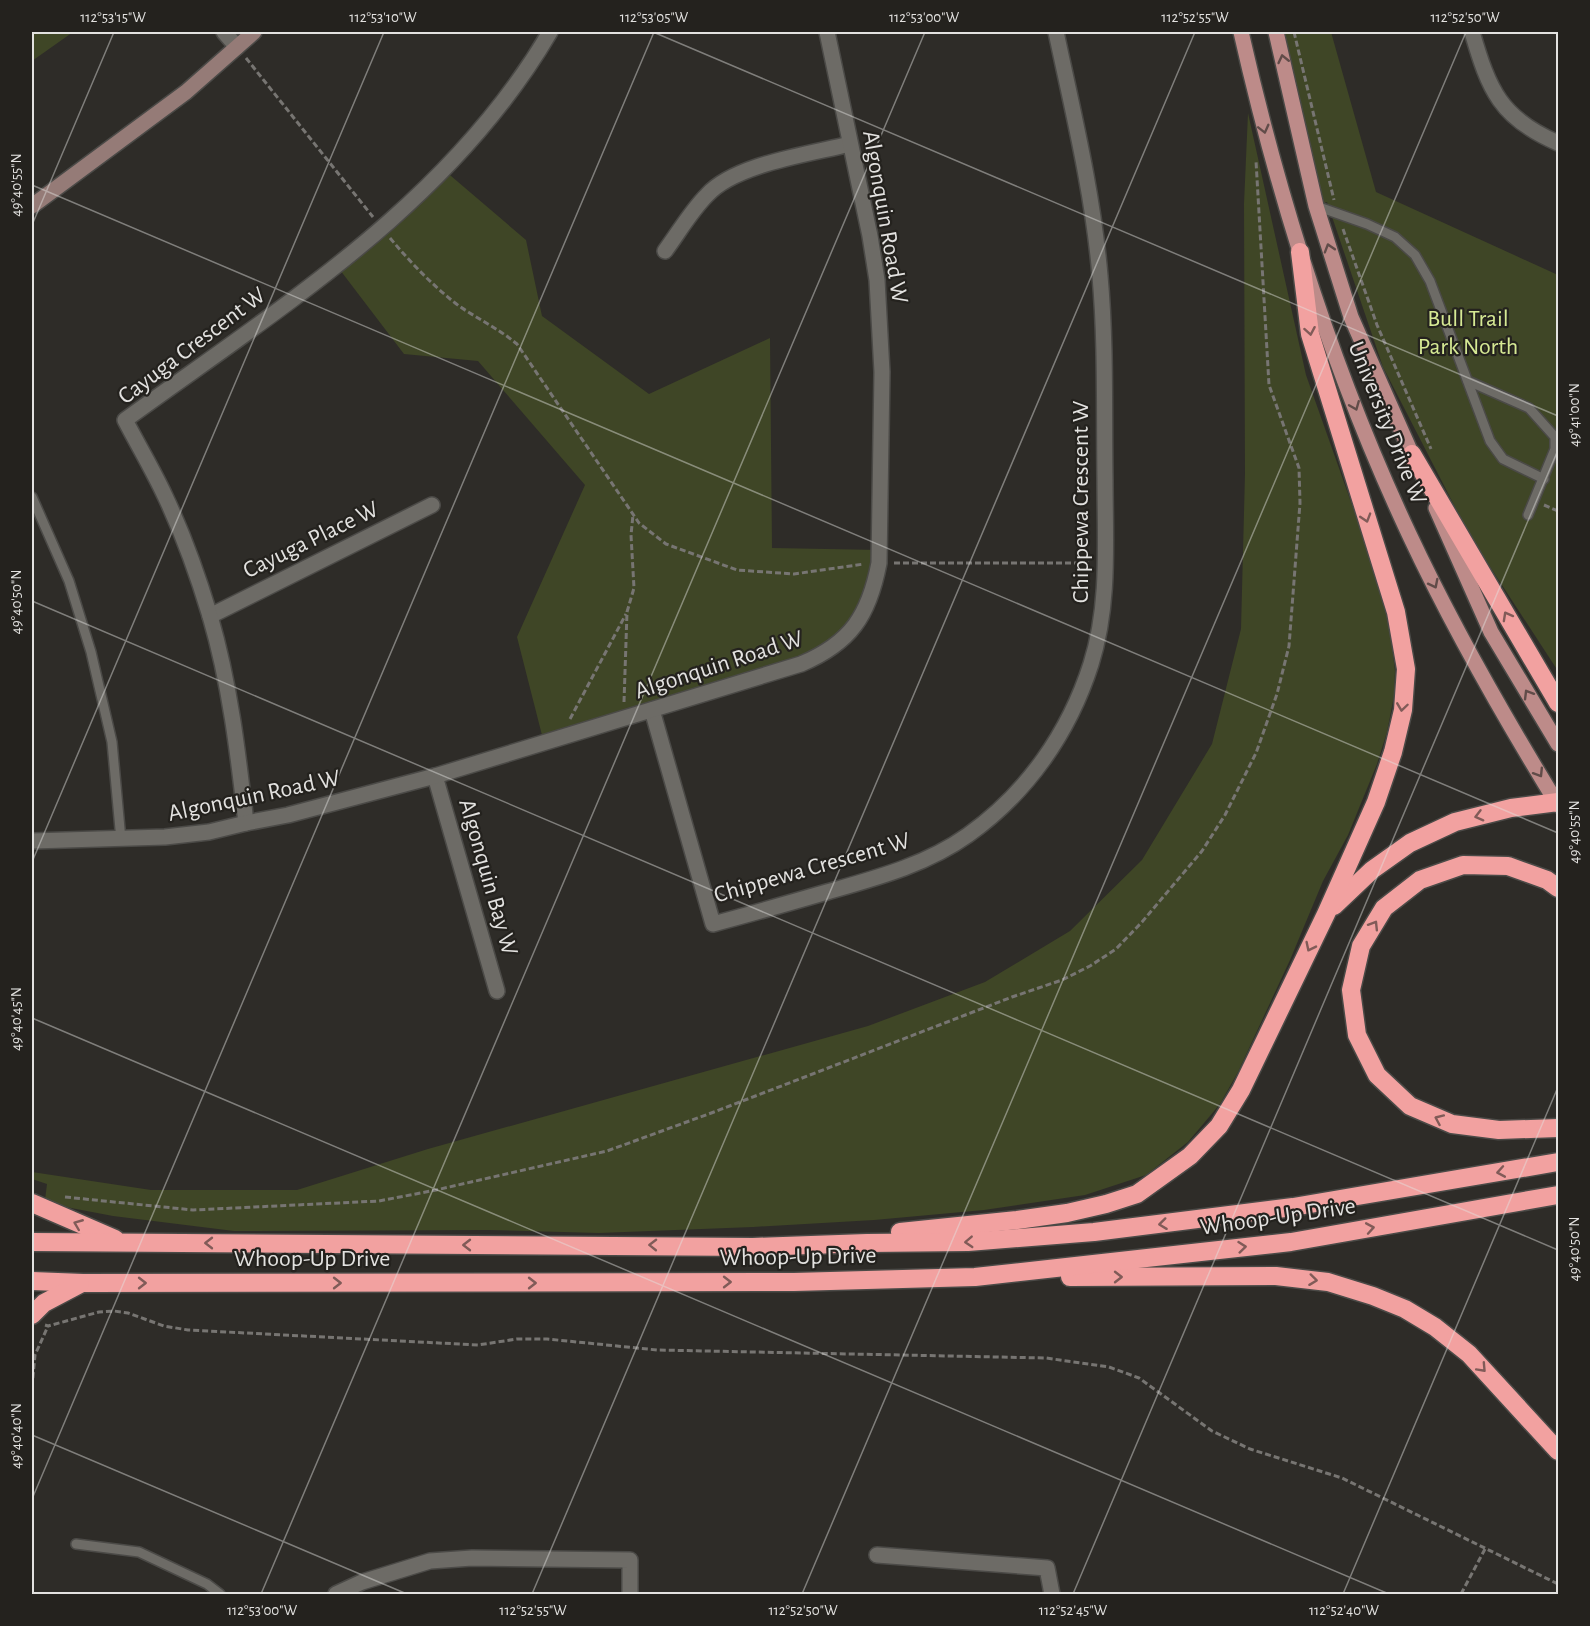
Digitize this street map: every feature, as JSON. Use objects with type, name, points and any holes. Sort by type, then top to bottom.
[{"type":"highway","points":[[753,1247],[1017,1220],[1067,1213],[1137,1194],[1190,1156],[1219,1126],[1241,1090],[1326,914],[1376,802],[1393,752],[1402,710],[1406,669],[1396,612],[1310,334],[1300,252]]},
{"type":"highway","points":[[1412,454],[1558,702]]},
{"type":"highway","points":[[1326,914],[1372,870],[1410,843],[1455,822],[1511,808],[1558,803]]},
{"type":"highway","points":[[1558,888],[1547,880],[1508,866],[1463,866],[1420,880],[1384,908],[1360,946],[1351,990],[1357,1035],[1377,1075],[1410,1106],[1452,1124],[1499,1130],[1558,1128]]},
{"type":"highway","name":"Whoop-Up Drive","points":[[32,1242],[753,1247],[968,1242],[1094,1232],[1293,1207],[1558,1162]]},
{"type":"highway","name":"Whoop-Up Drive","points":[[32,1281],[83,1283],[794,1282],[975,1277],[1292,1242],[1558,1195]]},
{"type":"highway","points":[[32,1203],[125,1243]]},
{"type":"highway","points":[[975,1277],[1276,1276],[1328,1282],[1405,1309],[1435,1327],[1469,1354],[1558,1451]]},
{"type":"highway","points":[[36,1318],[44,1303],[83,1283]]},
{"type":"main road","name":"University Drive W","points":[[1241,32],[1279,189],[1330,345],[1371,446],[1409,534],[1474,661],[1558,803]]},
{"type":"main road","name":"University Drive W","points":[[1276,32],[1316,206],[1351,317],[1491,632],[1558,744]]},
{"type":"street","points":[[224,32],[237,47]]},
{"type":"street","points":[[32,206],[186,92],[254,32]]},
{"type":"street","name":"Cayuga Crescent W","points":[[246,823],[236,735],[224,671],[210,616],[186,547],[165,497],[125,420],[292,299],[382,229],[417,198],[474,138],[535,57],[550,32]]},
{"type":"street","name":"Algonquin Road W","points":[[32,841],[121,840],[209,832],[288,815],[435,776],[801,664],[825,654],[845,637],[861,616],[874,591],[879,563],[881,326],[878,280],[870,236],[827,32]]},
{"type":"street","name":"Chippewa Crescent W","points":[[652,710],[713,924],[891,874],[928,859],[967,835],[998,810],[1029,779],[1055,745],[1076,705],[1091,663],[1102,618],[1106,563],[1104,340],[1100,274],[1079,140],[1056,32]]},
{"type":"street","points":[[1472,32],[1495,96],[1515,118],[1558,143]]},
{"type":"street","points":[[665,251],[708,193],[729,178],[756,167],[850,144]]},
{"type":"street","name":"Cayuga Place W","points":[[210,616],[432,505]]},
{"type":"street","name":"Algonquin Bay W","points":[[435,776],[497,991]]},
{"type":"street","points":[[877,1555],[1047,1568],[1052,1594]]},
{"type":"street","points":[[336,1594],[362,1582],[430,1561],[472,1558],[630,1560],[630,1594]]},
{"type":"lane","points":[[1316,206],[1367,224],[1395,237],[1415,255],[1430,282],[1490,441],[1503,459],[1544,479]]},
{"type":"lane","points":[[1468,381],[1529,408],[1555,437],[1555,449],[1528,515]]},
{"type":"lane","points":[[32,497],[69,581],[91,652],[112,742],[121,840]]},
{"type":"lane","points":[[76,1544],[139,1552],[207,1584],[220,1594]]},
{"type":"path","points":[[1294,32],[1337,213],[1377,325],[1431,450]]},
{"type":"path","points":[[237,47],[412,264],[462,307],[517,344],[633,515],[639,523],[666,544],[737,570],[794,574],[879,563],[1106,563]]},
{"type":"path","points":[[59,1195],[193,1210],[379,1201],[607,1151],[1062,980],[1116,949],[1202,851],[1225,815],[1256,753],[1277,694],[1289,646],[1300,503],[1299,468],[1269,386],[1255,154]]},
{"type":"path","points":[[560,738],[627,612],[634,588],[631,535],[633,515]]},
{"type":"path","points":[[624,719],[627,612]]},
{"type":"path","points":[[36,1318],[48,1326],[99,1312],[114,1311],[128,1313],[164,1326],[188,1330],[478,1345],[517,1339],[547,1339],[657,1350],[990,1356],[1082,1362],[1109,1367],[1139,1378],[1212,1431],[1250,1449],[1342,1478],[1558,1584]]},
{"type":"path","points":[[32,1387],[35,1355],[48,1326]]},
{"type":"path","points":[[1461,1594],[1485,1549]]},
{"type":"green space","points":[[32,32],[73,32],[32,61]]},
{"type":"green space","name":"Bull Trail Park North","points":[[1276,32],[1331,32],[1376,192],[1558,275],[1558,671],[1470,536],[1383,367],[1327,202],[1316,206]]},
{"type":"green space","points":[[1248,113],[1306,375],[1368,550],[1388,614],[1395,671],[1394,696],[1387,732],[1377,764],[1348,835],[1323,881],[1290,960],[1238,1072],[1220,1104],[1188,1142],[1146,1175],[1085,1195],[984,1210],[874,1220],[753,1227],[599,1233],[488,1230],[234,1231],[113,1216],[71,1208],[45,1200],[47,1184],[32,1179],[32,1172],[151,1190],[297,1190],[428,1149],[868,1026],[985,982],[1070,931],[1142,860],[1212,744],[1241,629],[1245,474],[1244,204]]},
{"type":"green space","points":[[444,170],[526,240],[542,316],[649,394],[770,338],[772,548],[880,550],[874,591],[825,654],[544,743],[517,637],[585,485],[478,361],[404,354],[337,266]]}]
